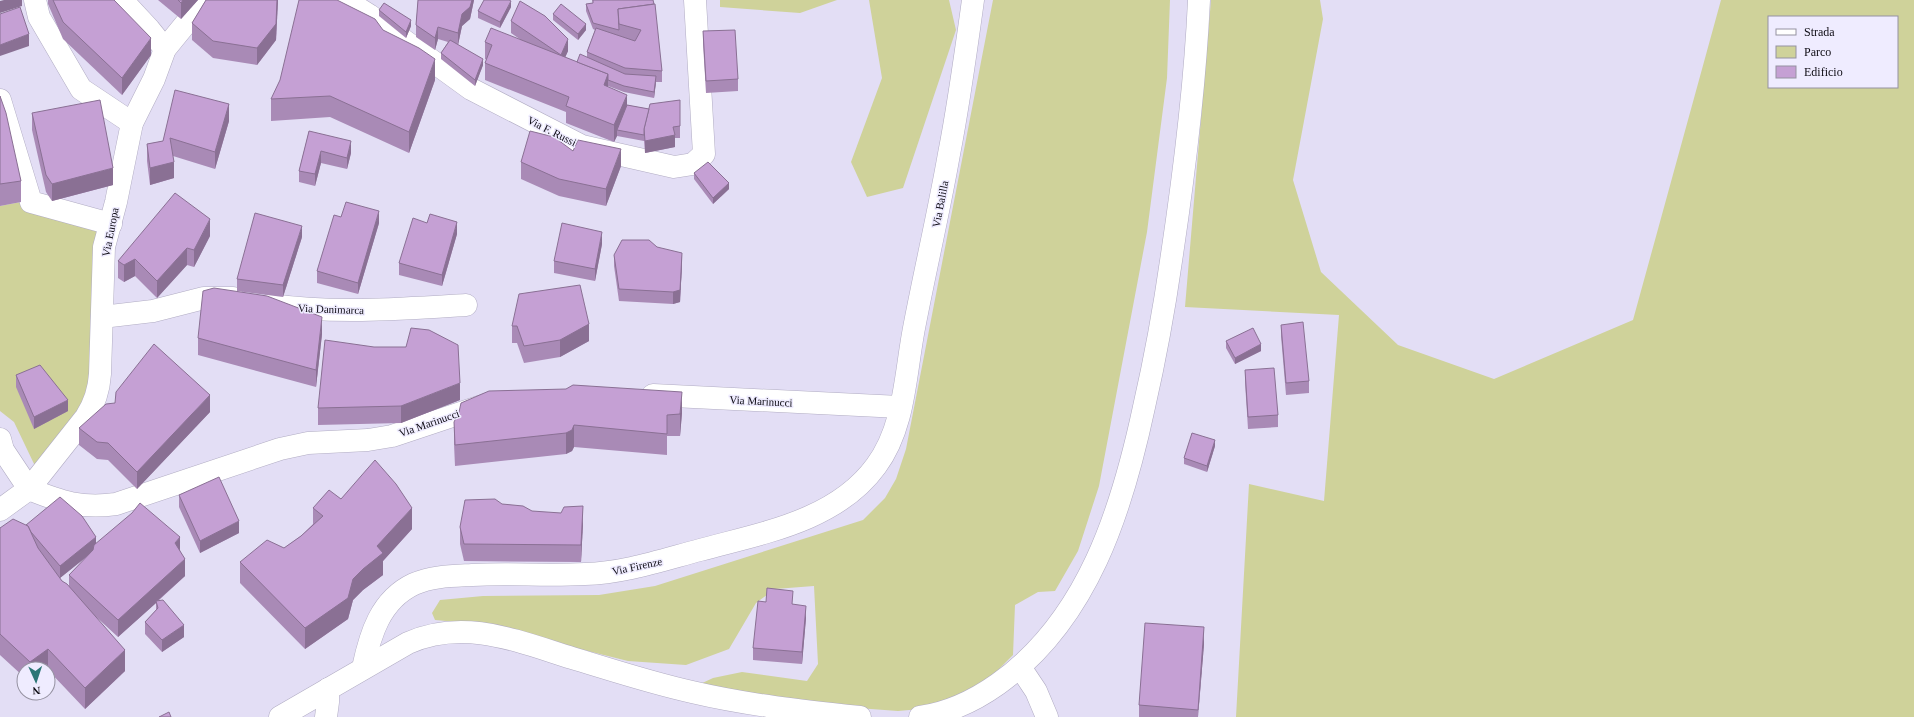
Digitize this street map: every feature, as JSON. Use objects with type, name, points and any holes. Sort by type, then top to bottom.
[{"type":"street","points":[[35,0],[39,17],[81,90],[132,122]]},
{"type":"street","points":[[122,0],[165,49]]},
{"type":"street","name":"Via Europa","points":[[29,489],[93,406],[99,385],[104,247],[111,224],[132,122],[154,79],[165,49],[205,0]]},
{"type":"street","name":"Via F. Russi","points":[[357,3],[471,89],[582,146],[674,167],[693,164],[704,154],[695,0]]},
{"type":"street","name":"Via Balilla","points":[[900,407],[914,325],[952,140],[973,0]]},
{"type":"street","points":[[920,717],[949,711],[971,701],[995,686],[1020,667],[1058,625],[1081,591],[1106,540],[1128,474],[1154,364],[1180,205],[1188,137],[1199,0]]},
{"type":"street","points":[[0,100],[31,202],[111,224]]},
{"type":"street","name":"Via Danimarca","points":[[102,317],[145,312],[193,300],[215,297],[236,298],[301,308],[340,311],[466,305]]},
{"type":"street","name":"Via Marinucci","points":[[637,395],[900,407]]},
{"type":"street","name":"Via Marinucci","points":[[29,489],[55,500],[76,505],[90,507],[116,504],[280,449],[308,443],[368,440],[392,436],[505,398]]},
{"type":"street","name":"Via Firenze","points":[[363,668],[371,632],[376,620],[392,600],[403,591],[420,582],[462,575],[521,573],[585,574],[615,571],[638,567],[779,528],[810,517],[849,493],[868,476],[890,444],[900,407]]},
{"type":"street","points":[[0,439],[3,450],[29,489],[0,510]]},
{"type":"street","points":[[280,717],[408,643],[429,635],[453,631],[478,632],[506,638],[644,680],[693,692],[742,702],[860,717]]},
{"type":"street","points":[[1020,667],[1036,691],[1047,717]]},
{"type":"street","points":[[326,717],[328,689]]},
{"type":"green space","points":[[720,0],[837,0],[800,13],[720,7]]},
{"type":"green space","points":[[869,0],[949,0],[956,30],[903,188],[867,197],[851,162],[882,78]]},
{"type":"green space","points":[[993,0],[1170,0],[1167,78],[1147,232],[1099,486],[1078,551],[1055,591],[1038,592],[1015,605],[1013,655],[985,683],[932,708],[898,711],[803,704],[698,685],[713,678],[742,672],[807,681],[818,664],[814,586],[775,589],[756,603],[729,649],[686,665],[628,661],[479,624],[435,620],[432,613],[440,600],[483,596],[599,595],[655,586],[863,520],[885,498],[896,479],[906,449]]},
{"type":"green space","points":[[1211,0],[1320,0],[1323,19],[1293,180],[1321,272],[1398,345],[1494,379],[1633,320],[1721,0],[1914,0],[1914,717],[1236,717],[1249,484],[1324,501],[1339,315],[1185,307]]},
{"type":"green space","points":[[21,202],[102,228],[86,406],[36,468],[14,422],[0,411],[0,206]]},
{"type":"building","points":[[53,0],[114,0],[151,38],[122,78],[63,22]]},
{"type":"building","points":[[206,0],[277,0],[276,24],[257,48],[213,41],[192,23]]},
{"type":"building","points":[[299,0],[337,0],[375,19],[383,30],[419,48],[435,59],[409,132],[330,96],[271,99],[280,80]]},
{"type":"building","points":[[418,0],[472,0],[470,7],[462,14],[458,33],[438,27],[435,38],[416,25]]},
{"type":"building","points":[[484,0],[511,1],[500,22],[478,11]]},
{"type":"building","points":[[593,0],[653,0],[654,4],[618,9],[619,30],[593,23],[586,4],[593,3]]},
{"type":"building","points":[[520,1],[545,16],[568,39],[561,55],[511,21]]},
{"type":"building","points":[[384,3],[411,20],[406,32],[379,10]]},
{"type":"building","points":[[561,4],[586,24],[578,34],[553,14]]},
{"type":"building","points":[[655,4],[662,71],[625,68],[587,52],[596,28],[635,41],[641,30],[619,24],[618,9]]},
{"type":"building","points":[[20,7],[29,34],[0,45],[0,14]]},
{"type":"building","points":[[491,28],[608,74],[604,85],[627,95],[614,125],[566,106],[569,97],[485,63],[492,45],[485,42]]},
{"type":"building","points":[[735,30],[738,79],[706,81],[703,31]]},
{"type":"building","points":[[450,40],[483,59],[475,80],[441,53]]},
{"type":"building","points":[[580,54],[625,74],[656,76],[654,92],[624,86],[608,80],[608,74],[577,62]]},
{"type":"building","points":[[175,90],[229,104],[215,152],[170,138],[174,162],[150,168],[147,144],[163,141]]},
{"type":"building","points":[[0,96],[6,113],[21,181],[0,184]]},
{"type":"building","points":[[100,100],[113,168],[52,184],[46,175],[32,113]]},
{"type":"building","points":[[680,100],[680,126],[673,127],[675,135],[645,141],[644,129],[650,104]]},
{"type":"building","points":[[627,105],[649,109],[644,135],[617,130]]},
{"type":"building","points":[[309,131],[351,141],[347,158],[321,151],[315,174],[299,171]]},
{"type":"building","points":[[530,131],[554,137],[573,151],[578,140],[621,149],[606,189],[559,179],[521,162]]},
{"type":"building","points":[[708,162],[729,183],[713,198],[694,173]]},
{"type":"building","points":[[175,193],[210,219],[194,250],[187,248],[157,281],[135,259],[124,265],[118,261]]},
{"type":"building","points":[[346,202],[379,211],[358,283],[317,271],[334,215],[341,217]]},
{"type":"building","points":[[255,213],[302,226],[283,285],[237,279]]},
{"type":"building","points":[[430,214],[457,222],[442,275],[399,263],[413,218],[427,223]]},
{"type":"building","points":[[562,223],[602,232],[595,269],[554,261]]},
{"type":"building","points":[[622,240],[649,240],[657,247],[682,253],[680,290],[673,292],[619,289],[614,255]]},
{"type":"building","points":[[580,285],[589,324],[560,340],[524,346],[517,326],[512,326],[519,294]]},
{"type":"building","points":[[214,288],[267,296],[322,317],[316,370],[198,338],[203,291]]},
{"type":"building","points":[[1303,322],[1309,381],[1286,383],[1281,325]]},
{"type":"building","points":[[411,328],[429,330],[458,345],[460,383],[401,406],[318,408],[325,340],[374,347],[406,347]]},
{"type":"building","points":[[1253,328],[1261,344],[1235,358],[1226,341]]},
{"type":"building","points":[[154,344],[210,395],[137,472],[108,443],[97,442],[79,428],[106,404],[115,403],[116,392]]},
{"type":"building","points":[[40,365],[68,400],[34,417],[16,375]]},
{"type":"building","points":[[1274,368],[1278,415],[1248,417],[1245,370]]},
{"type":"building","points":[[573,385],[682,392],[680,414],[667,415],[667,434],[574,425],[572,430],[566,433],[455,445],[454,422],[459,412],[461,403],[489,391],[566,389]]},
{"type":"building","points":[[1192,433],[1215,440],[1207,466],[1184,458]]},
{"type":"building","points":[[375,460],[396,484],[412,508],[377,546],[383,553],[353,579],[348,598],[305,628],[240,562],[267,540],[284,548],[301,536],[323,516],[313,508],[329,490],[341,499]]},
{"type":"building","points":[[219,477],[239,521],[200,541],[179,495]]},
{"type":"building","points":[[60,497],[82,516],[96,537],[60,566],[26,525]]},
{"type":"building","points":[[495,499],[502,504],[523,506],[532,511],[561,513],[564,507],[583,506],[581,545],[464,544],[460,527],[465,500]]},
{"type":"building","points":[[140,503],[180,537],[175,543],[185,559],[118,620],[69,575],[93,550],[94,545],[132,513]]},
{"type":"building","points":[[13,519],[28,526],[38,548],[62,581],[67,584],[125,650],[85,688],[48,649],[31,661],[29,661],[0,634],[0,528]]},
{"type":"building","points":[[767,588],[793,591],[792,604],[806,606],[802,652],[753,648],[758,601],[766,602]]},
{"type":"building","points":[[163,600],[184,625],[162,640],[145,622],[158,608],[156,601]]},
{"type":"building","points":[[1145,623],[1204,627],[1198,710],[1139,705]]},
{"type":"building","points":[[169,712],[171,717],[159,717]]}]
